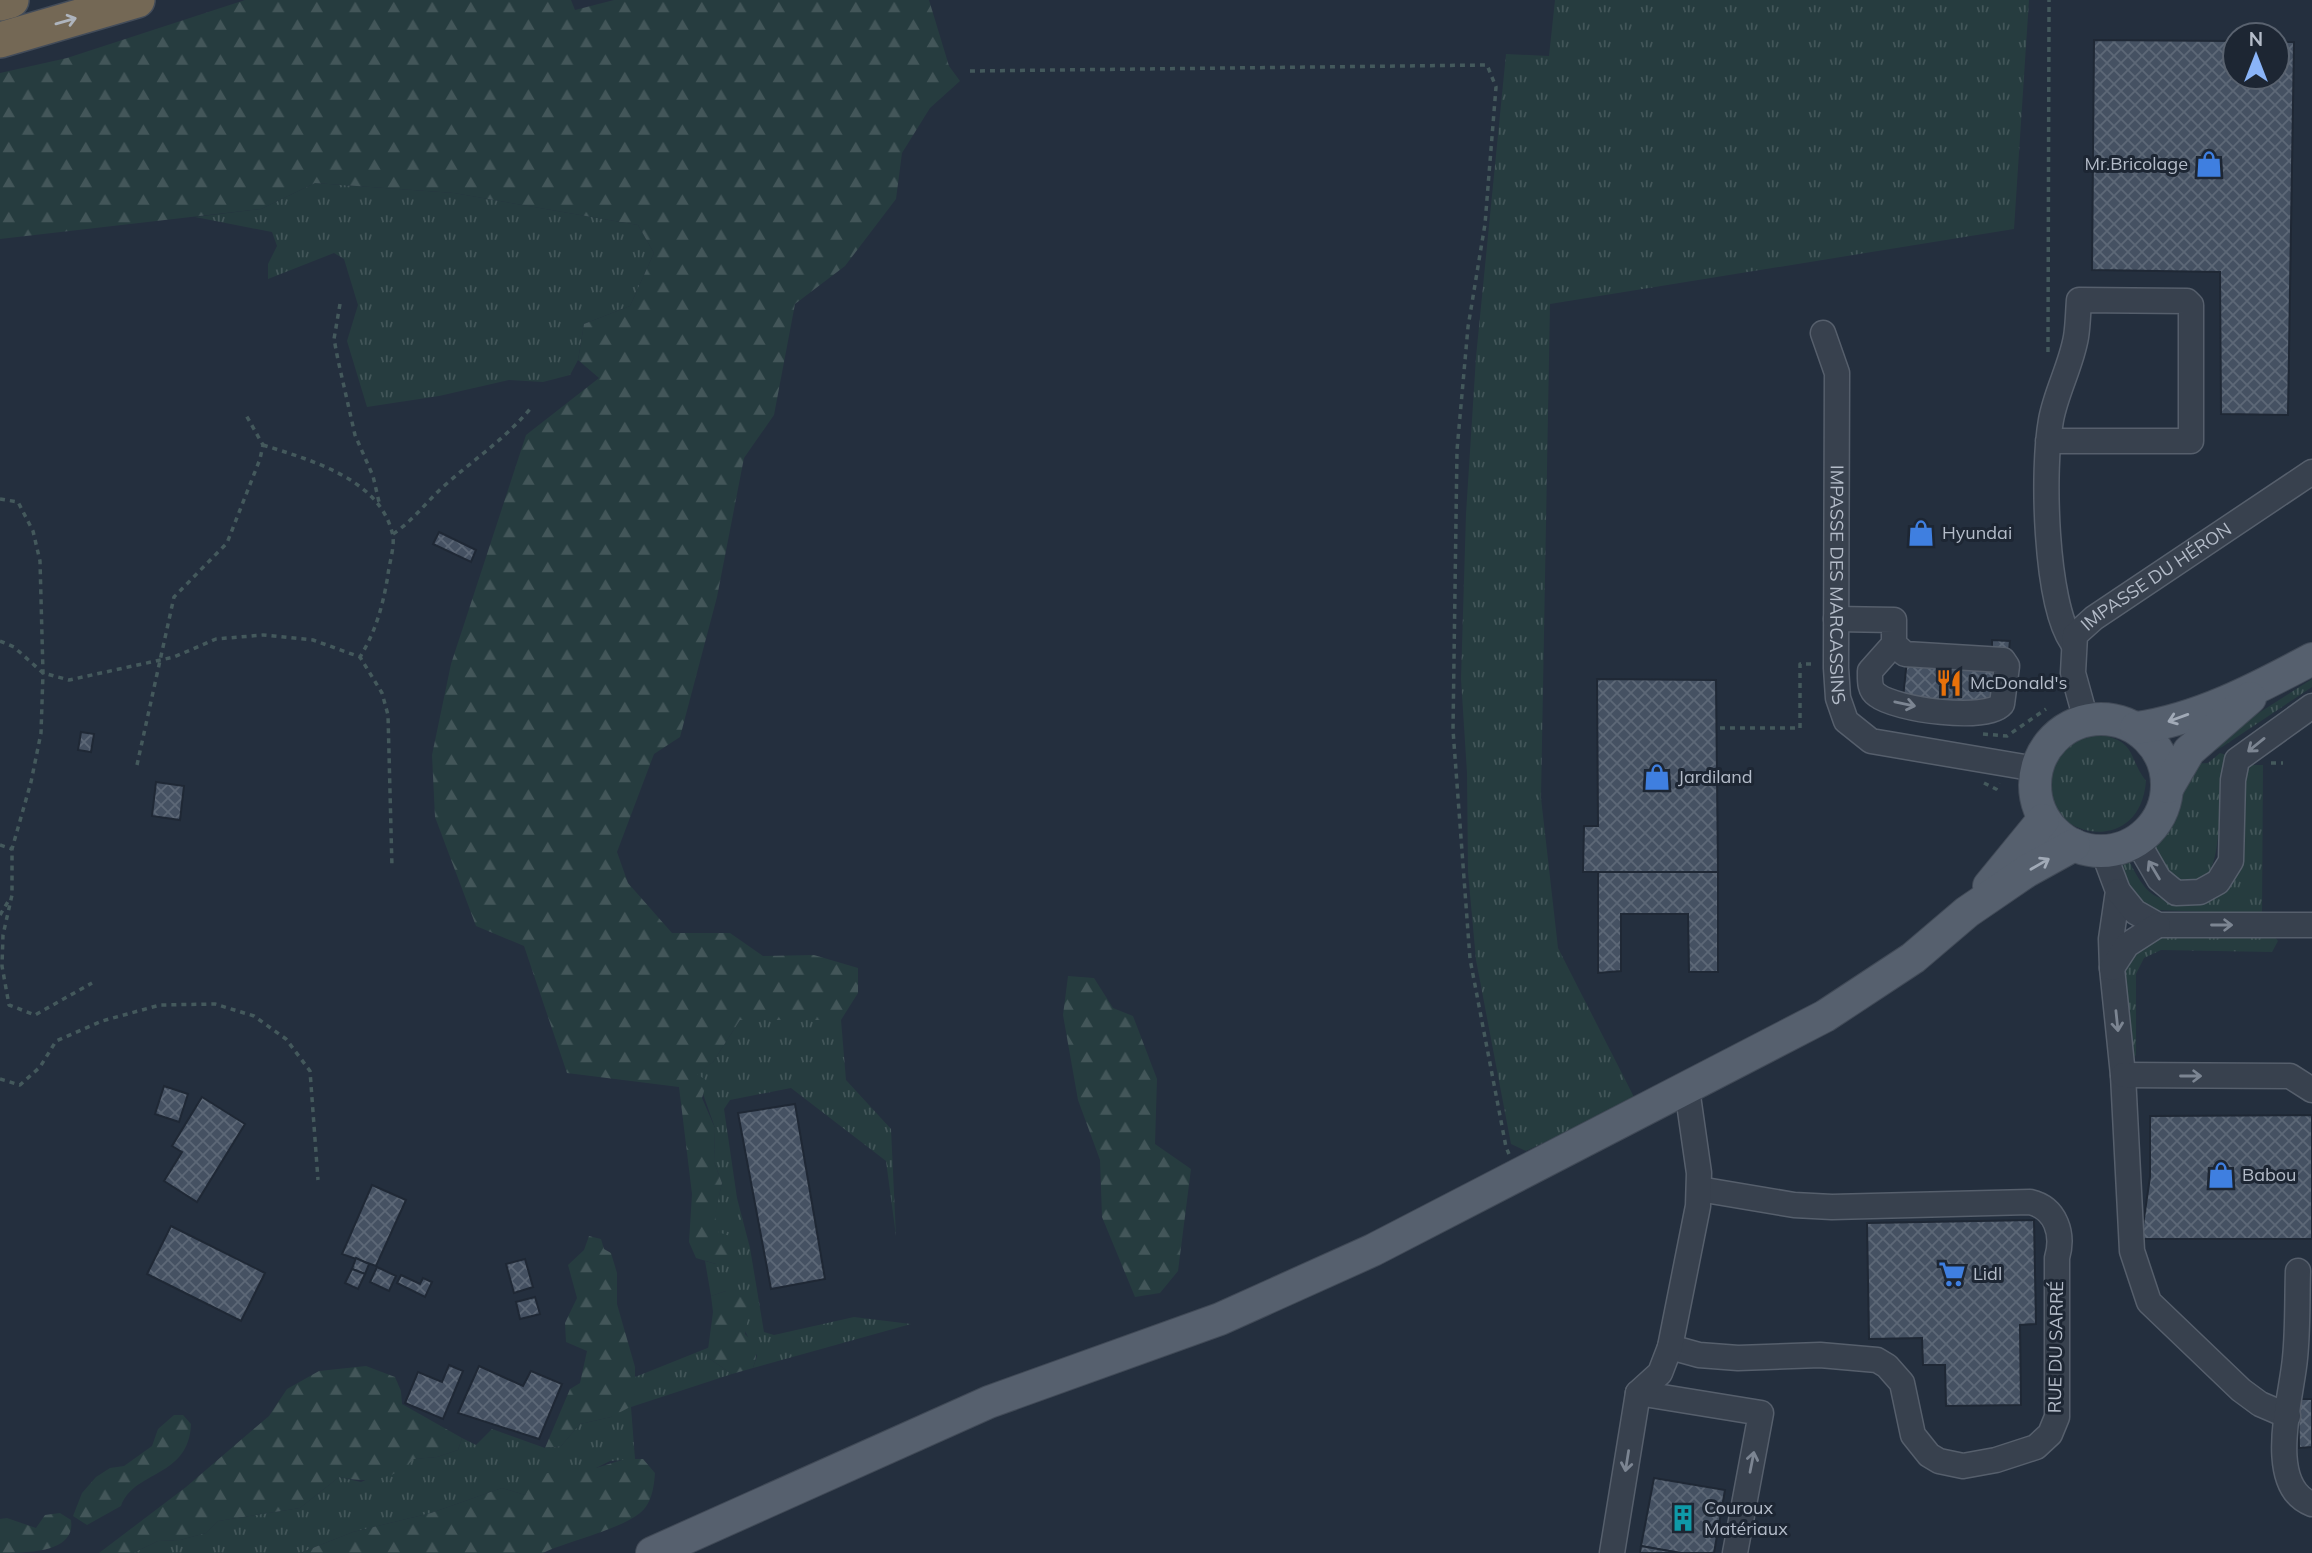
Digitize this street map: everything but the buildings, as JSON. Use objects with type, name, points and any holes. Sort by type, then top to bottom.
[{"type":"highway","points":[[0,3],[11,0]]},
{"type":"highway","points":[[0,40],[137,0]]},
{"type":"main road","points":[[2088,848],[2057,836],[2043,820],[2035,795],[2036,769],[2043,752],[2054,737],[2069,726],[2086,720],[2103,718],[2136,728],[2169,722],[2264,685],[2312,659]]},
{"type":"main road","points":[[652,1553],[989,1402],[1281,1294],[1688,1089],[1825,1016],[1913,958],[1967,912],[2027,871],[2088,848],[2137,841],[2158,817],[2168,787],[2189,751],[2264,685]]},
{"type":"main road","points":[[2136,728],[2160,753],[2168,787]]},
{"type":"main road","points":[[1967,912],[2043,820]]},
{"type":"street","points":[[2048,441],[2191,441],[2192,305],[2187,301],[2079,300],[2076,338],[2052,417],[2048,441],[2052,575],[2063,628],[2072,642]]},
{"type":"street","name":"IMPASSE DES MARCASSINS","points":[[1823,333],[1837,373],[1838,698],[1846,721],[1871,741],[2036,769]]},
{"type":"street","name":"IMPASSE DU HÉRON","points":[[2086,720],[2073,673],[2072,642],[2075,635],[2094,618],[2312,472]]},
{"type":"street","points":[[1836,619],[1894,620],[1894,645],[1870,671],[1870,685],[1875,695],[1888,701],[1943,712],[1989,713],[2002,704],[2007,666],[2003,660],[1905,654],[1894,645]]},
{"type":"street","points":[[2137,841],[2159,879],[2176,892],[2200,892],[2218,882],[2231,861],[2233,780],[2237,760],[2312,706]]},
{"type":"street","points":[[2088,848],[2135,912],[2158,925],[2312,925]]},
{"type":"street","points":[[2118,891],[2111,939],[2123,1075],[2130,1240],[2149,1302],[2241,1390],[2260,1404],[2288,1416]]},
{"type":"street","points":[[2112,968],[2127,945],[2158,925]]},
{"type":"street","points":[[2123,1075],[2290,1076],[2312,1090]]},
{"type":"street","points":[[1612,1553],[1638,1393],[1660,1373],[1670,1347],[1699,1189],[1688,1089]]},
{"type":"street","name":"RUE DU SARRÉ","points":[[1670,1347],[1699,1355],[1738,1358],[1820,1355],[1877,1360],[1887,1366],[1902,1383],[1910,1424],[1920,1446],[1939,1461],[1951,1465],[1975,1464],[2027,1452],[2044,1441],[2057,1417],[2057,1258],[2060,1241],[2057,1225],[2043,1207],[2030,1202],[1832,1207],[1794,1205],[1699,1189]]},
{"type":"street","points":[[2298,1271],[2295,1360],[2285,1461],[2288,1480],[2297,1495],[2312,1504]]},
{"type":"street","points":[[1638,1393],[1761,1413],[1735,1553]]},
{"type":"path","points":[[2048,358],[2049,0]]},
{"type":"path","points":[[970,71],[1487,65],[1494,76],[1496,87],[1486,210],[1468,327],[1457,450],[1453,730],[1470,959],[1506,1147],[1521,1173]]},
{"type":"path","points":[[340,304],[334,339],[355,435],[373,476],[379,504],[393,534],[376,630],[360,657]]},
{"type":"path","points":[[393,534],[414,520],[446,484],[504,439],[530,409]]},
{"type":"path","points":[[246,415],[263,445],[310,460],[363,488],[379,504]]},
{"type":"path","points":[[137,765],[174,597],[227,543],[248,494],[263,445]]},
{"type":"path","points":[[0,499],[18,502],[33,531],[40,561],[43,673],[41,733],[31,782],[12,849],[12,895],[3,935],[2,966],[9,1005],[35,1015],[92,983]]},
{"type":"path","points":[[0,642],[14,647],[43,673],[69,680],[159,660],[216,639],[263,635],[313,640],[360,657],[383,692],[388,715],[392,868]]},
{"type":"path","points":[[1720,728],[1800,728],[1800,664],[1818,664]]},
{"type":"path","points":[[0,845],[12,849]]},
{"type":"path","points":[[0,915],[12,895]]},
{"type":"path","points":[[0,1079],[20,1085],[40,1067],[56,1041],[102,1021],[160,1005],[215,1004],[254,1016],[286,1038],[310,1071],[318,1180]]},
{"type":"green space","points":[[245,0],[571,0],[575,10],[614,0],[929,0],[949,66],[960,81],[930,108],[902,153],[896,199],[845,266],[795,304],[774,415],[744,458],[717,597],[680,737],[654,754],[617,852],[628,883],[672,933],[730,933],[763,956],[814,955],[858,968],[858,993],[841,1020],[740,1020],[713,1062],[697,1074],[707,1081],[702,1098],[715,1128],[714,1162],[722,1183],[715,1215],[718,1232],[730,1236],[738,1249],[716,1264],[696,1258],[689,1242],[692,1194],[679,1087],[567,1073],[524,946],[476,926],[435,817],[432,755],[451,664],[526,435],[599,378],[578,360],[584,324],[630,306],[654,253],[638,225],[454,193],[315,183],[261,209],[0,239],[0,73],[67,58]]},
{"type":"green space","points":[[1555,0],[2029,0],[2014,229],[1550,304],[1541,798],[1558,948],[1635,1099],[1526,1151],[1511,1144],[1476,960],[1468,872],[1467,773],[1461,679],[1466,514],[1476,357],[1506,54],[1549,56]]},
{"type":"green space","points":[[315,183],[454,193],[638,225],[654,253],[630,306],[584,324],[578,360],[570,375],[543,382],[509,380],[439,396],[367,407],[347,341],[358,305],[344,259],[334,253],[268,279],[268,264],[277,246],[272,232],[195,217],[261,209]]},
{"type":"green space","points":[[2312,679],[2312,687],[2222,747],[2203,756],[2218,739]]},
{"type":"green space","points":[[2102,735],[2127,747],[2146,781],[2139,808],[2124,824],[2105,831],[2085,830],[2067,821],[2053,806],[2048,786],[2053,762],[2062,749],[2080,738]]},
{"type":"green space","points":[[2220,753],[2230,756],[2222,786],[2214,862],[2207,874],[2197,881],[2174,881],[2153,846],[2154,839],[2192,764],[2208,763]]},
{"type":"green space","points":[[2245,765],[2263,765],[2262,914],[2157,910],[2135,899],[2121,864],[2129,861],[2145,887],[2161,898],[2171,900],[2212,895]]},
{"type":"green space","points":[[2160,935],[2275,937],[2278,941],[2272,952],[2161,950],[2144,958],[2136,974],[2136,1055],[2133,1058],[2123,973],[2131,955]]},
{"type":"green space","points":[[1068,976],[1094,978],[1113,1008],[1133,1016],[1157,1079],[1155,1144],[1191,1169],[1178,1271],[1160,1293],[1135,1297],[1102,1217],[1100,1160],[1078,1100],[1063,1015]]},
{"type":"green space","points":[[740,1020],[841,1020],[846,1080],[891,1129],[896,1236],[886,1161],[791,1088],[730,1100],[724,1109],[737,1198],[750,1248],[764,1332],[774,1335],[854,1317],[911,1324],[753,1368],[757,1356],[726,1291],[711,1296],[705,1261],[716,1264],[715,1213],[722,1183],[714,1162],[715,1128],[696,1074],[713,1062]]},
{"type":"green space","points":[[589,1236],[601,1239],[604,1249],[611,1253],[617,1273],[617,1304],[635,1367],[635,1394],[630,1407],[611,1417],[580,1424],[561,1446],[545,1448],[570,1389],[580,1383],[587,1351],[566,1342],[565,1323],[577,1298],[568,1265],[584,1250]]},
{"type":"green space","points":[[726,1291],[747,1297],[750,1308],[745,1334],[754,1345],[756,1353],[753,1368],[732,1374],[707,1357],[713,1312],[711,1296]]},
{"type":"green space","points":[[710,1347],[707,1357],[732,1374],[631,1407],[635,1459],[610,1461],[596,1468],[576,1468],[525,1495],[502,1488],[431,1513],[353,1532],[300,1553],[133,1553],[158,1541],[180,1540],[206,1533],[218,1521],[300,1508],[339,1477],[361,1482],[414,1459],[437,1457],[458,1450],[462,1438],[476,1445],[492,1429],[545,1448],[561,1446],[580,1424],[611,1417],[635,1394],[635,1377]]},
{"type":"green space","points":[[366,1366],[395,1377],[401,1391],[402,1404],[462,1438],[458,1450],[437,1457],[414,1459],[389,1476],[370,1480],[339,1477],[300,1508],[218,1521],[206,1533],[180,1540],[158,1541],[133,1553],[99,1553],[186,1487],[269,1416],[287,1389],[319,1371]]},
{"type":"green space","points":[[174,1415],[183,1415],[191,1424],[188,1442],[181,1455],[137,1486],[121,1506],[87,1525],[73,1516],[82,1493],[96,1477],[110,1468],[124,1466],[152,1446],[158,1429]]},
{"type":"green space","points":[[625,1459],[643,1459],[655,1473],[652,1494],[644,1509],[619,1525],[543,1553],[300,1553],[353,1532],[431,1513],[502,1488],[525,1495],[536,1475],[576,1468],[596,1468]]},
{"type":"green space","points":[[60,1513],[71,1520],[66,1539],[58,1545],[36,1551],[0,1553],[0,1519],[7,1518],[36,1528],[45,1515]]},
{"type":"place","name":"Mr.Bricolage","points":[[2209,164]]},
{"type":"place","name":"Hyundai","points":[[1921,533]]},
{"type":"place","name":"McDonald's","points":[[1949,683]]},
{"type":"place","name":"Jardiland","points":[[1657,777]]},
{"type":"place","name":"Babou","points":[[2221,1175]]},
{"type":"place","name":"Lidl","points":[[1952,1274]]},
{"type":"place","name":"Couroux Matériaux","points":[[1683,1518]]}]
